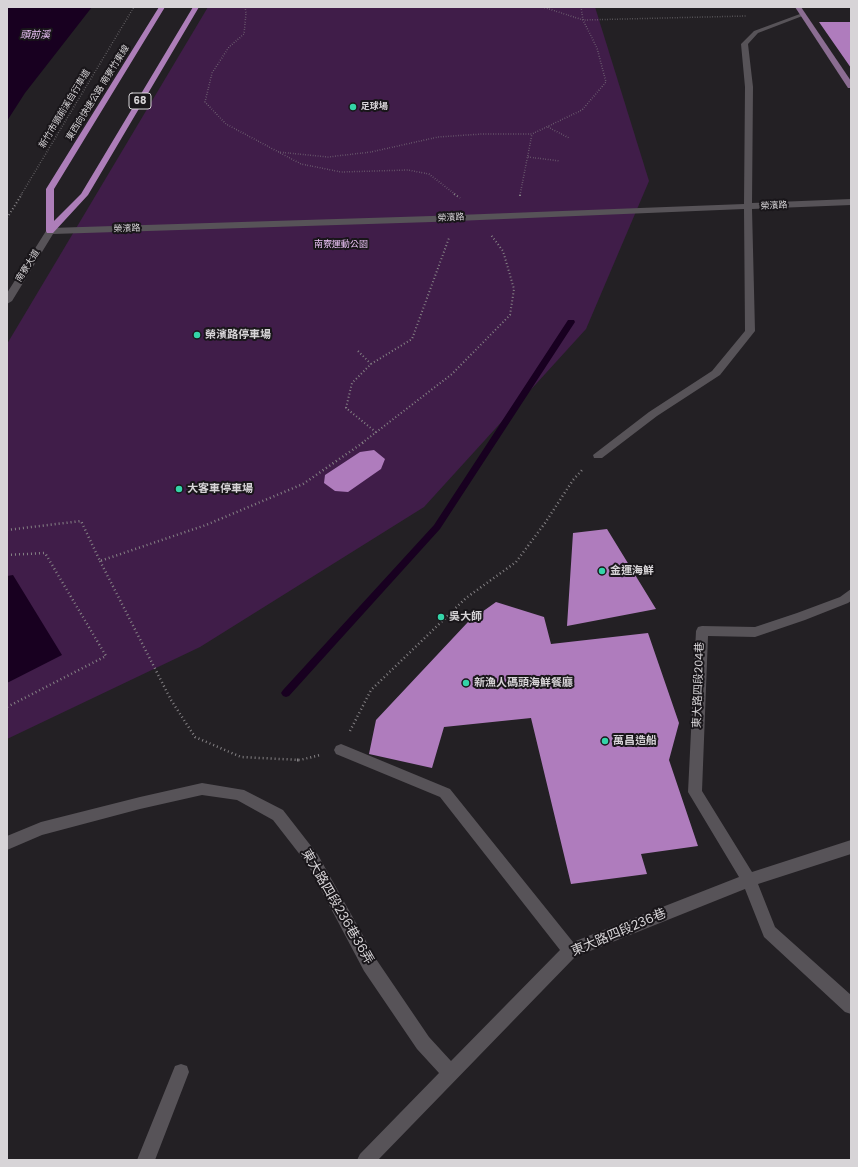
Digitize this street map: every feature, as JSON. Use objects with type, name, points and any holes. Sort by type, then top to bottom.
[{"type":"highway","name":"東西向快速公路 南寮竹東線","points":[[50,231],[50,189],[162,7]]},
{"type":"highway","name":"68","points":[[50,231],[84,195],[196,7]]},
{"type":"main road","points":[[800,11],[851,86]]},
{"type":"street","points":[[598,455],[653,414],[716,373],[750,331],[748,207],[749,87],[744,44],[756,32],[800,11]]},
{"type":"street","name":"榮濱路","points":[[50,231],[748,207],[851,202]]},
{"type":"street","name":"南寮大道","points":[[7,301],[50,231]]},
{"type":"street","name":"東大路四段204巷","points":[[749,880],[695,792],[702,631],[755,632],[844,600],[851,594]]},
{"type":"street","points":[[341,750],[446,793],[570,951]]},
{"type":"street","name":"東大路四段236巷36弄","points":[[7,844],[41,829],[140,803],[195,791],[202,790],[239,794],[278,815],[313,860],[370,965],[423,1043],[450,1074]]},
{"type":"street","name":"東大路四段236巷","points":[[366,1160],[570,951],[749,880],[851,847]]},
{"type":"street","points":[[749,880],[769,932],[851,1006]]},
{"type":"street","points":[[146,1160],[181,1072]]},
{"type":"path","name":"新竹市頭前溪自行車道","points":[[7,218],[134,7]]},
{"type":"path","points":[[245,7],[244,34],[229,47],[212,73],[205,102],[226,124],[301,164],[341,172],[408,170],[429,174]]},
{"type":"path","points":[[543,7],[583,20],[747,16]]},
{"type":"path","points":[[275,151],[328,157],[371,152],[438,137],[482,134],[532,134],[548,127],[582,110],[606,82],[597,48],[583,20],[581,7]]},
{"type":"path","points":[[548,127],[569,138]]},
{"type":"path","points":[[520,198],[532,134]]},
{"type":"path","points":[[528,157],[560,161]]},
{"type":"path","points":[[377,433],[346,408],[352,383],[371,364],[412,339],[451,232]]},
{"type":"path","points":[[100,561],[206,525],[303,484],[377,433],[452,374],[510,315],[514,288]]},
{"type":"path","points":[[358,351],[371,364]]},
{"type":"path","points":[[7,530],[82,521],[100,561],[171,700],[195,737],[241,757],[300,760],[341,750],[371,690],[466,598],[516,562],[545,523],[573,480],[598,455]]},
{"type":"path","points":[[7,555],[45,553],[106,656],[7,707]]},
{"type":"green space","name":"南寮運動公園","points":[[208,7],[595,7],[649,181],[586,329],[424,507],[200,647],[7,739],[7,344]]},
{"type":"water","name":"頭前溪","points":[[7,7],[92,7],[25,93],[7,121]]},
{"type":"water","points":[[13,575],[62,655],[7,683],[7,576]]},
{"type":"building","points":[[819,22],[851,22],[851,68]]},
{"type":"building","points":[[374,450],[385,459],[381,469],[348,492],[335,491],[324,483],[325,475],[360,452]]},
{"type":"building","name":"金運海鮮","points":[[607,529],[656,609],[567,626],[573,533]]},
{"type":"building","name":"萬昌造船","points":[[496,602],[544,617],[551,644],[648,633],[679,723],[669,760],[698,846],[641,854],[647,874],[571,884],[531,718],[444,727],[432,768],[369,754],[376,720],[468,622]]},
{"type":"waterway","points":[[286,693],[437,527],[571,322]]},
{"type":"place","name":"足球場","points":[[353,107]]},
{"type":"place","name":"榮濱路停車場","points":[[197,335]]},
{"type":"place","name":"大客車停車場","points":[[179,489]]},
{"type":"place","name":"金運海鮮","points":[[602,571]]},
{"type":"place","name":"吳大師","points":[[441,617]]},
{"type":"place","name":"新漁人碼頭海鮮餐廳","points":[[466,683]]},
{"type":"place","name":"萬昌造船","points":[[605,741]]}]
